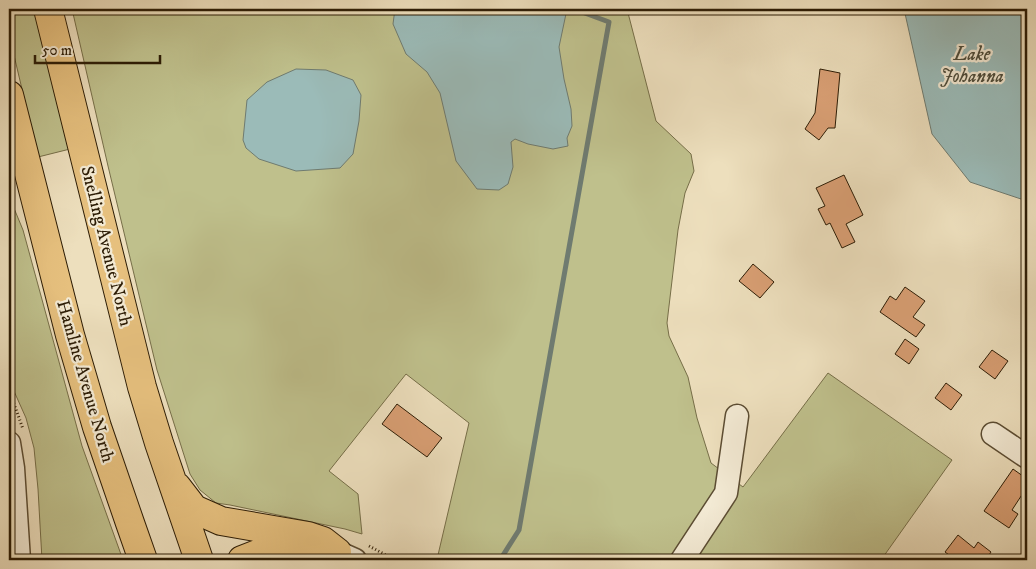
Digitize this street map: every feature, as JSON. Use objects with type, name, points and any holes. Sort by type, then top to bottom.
[{"type":"highway","name":"Snelling Avenue North","points":[[48,9],[142,387],[173,482]]},
{"type":"highway","points":[[9,95],[15,144],[35,200]]},
{"type":"highway","points":[[9,183],[35,200]]},
{"type":"highway","name":"Hamline Avenue North","points":[[35,200],[70,334],[95,418],[144,560]]},
{"type":"highway","points":[[173,482],[194,509],[221,521],[308,536],[323,541],[346,556]]},
{"type":"highway","points":[[173,482],[199,560]]},
{"type":"highway","points":[[242,560],[265,552],[346,556]]},
{"type":"street","points":[[682,560],[726,493],[737,416]]},
{"type":"street","points":[[993,434],[1027,457]]},
{"type":"street","points":[[9,443],[13,468],[19,560]]},
{"type":"green space","points":[[9,9],[36,9],[70,149],[38,157],[9,34]]},
{"type":"green space","points":[[72,9],[627,9],[656,121],[691,154],[694,171],[685,193],[678,230],[667,323],[669,336],[688,377],[697,418],[711,463],[743,487],[828,373],[952,460],[881,560],[435,560],[438,555],[469,423],[406,374],[329,471],[358,494],[362,534],[216,503],[200,490],[190,474],[157,370]]},
{"type":"green space","points":[[9,198],[23,230],[82,446],[123,560],[42,560],[34,448],[26,418],[9,380]]},
{"type":"water","points":[[395,9],[567,9],[559,47],[571,109],[572,126],[567,138],[568,146],[553,149],[528,144],[515,139],[511,142],[513,167],[508,184],[499,190],[477,189],[456,161],[440,93],[427,72],[406,54],[393,24]]},
{"type":"water","name":"Lake Johanna","points":[[904,9],[1027,9],[1027,201],[970,182],[932,134]]},
{"type":"water","points":[[296,69],[326,70],[353,80],[361,95],[359,121],[353,154],[340,168],[296,171],[259,159],[246,148],[243,140],[247,100],[267,82]]},
{"type":"building","points":[[820,69],[840,73],[835,128],[828,128],[819,140],[805,129],[815,113]]},
{"type":"building","points":[[844,175],[863,215],[846,224],[855,242],[842,248],[830,223],[826,225],[818,209],[825,206],[816,188]]},
{"type":"building","points":[[753,264],[774,282],[760,298],[739,281]]},
{"type":"building","points":[[905,287],[925,301],[913,317],[925,325],[916,337],[880,312],[890,296],[896,300]]},
{"type":"building","points":[[905,339],[919,349],[909,364],[895,354]]},
{"type":"building","points":[[992,350],[1008,361],[995,379],[979,367]]},
{"type":"building","points":[[946,383],[962,395],[951,410],[935,398]]},
{"type":"building","points":[[397,404],[442,438],[427,457],[382,424]]},
{"type":"building","points":[[1013,469],[1027,479],[1027,487],[1012,510],[1018,514],[1009,528],[984,511]]},
{"type":"building","points":[[958,535],[974,548],[978,542],[991,552],[987,558],[990,560],[956,560],[945,552]]},
{"type":"waterway","points":[[500,560],[519,530],[609,22],[574,9]]}]
